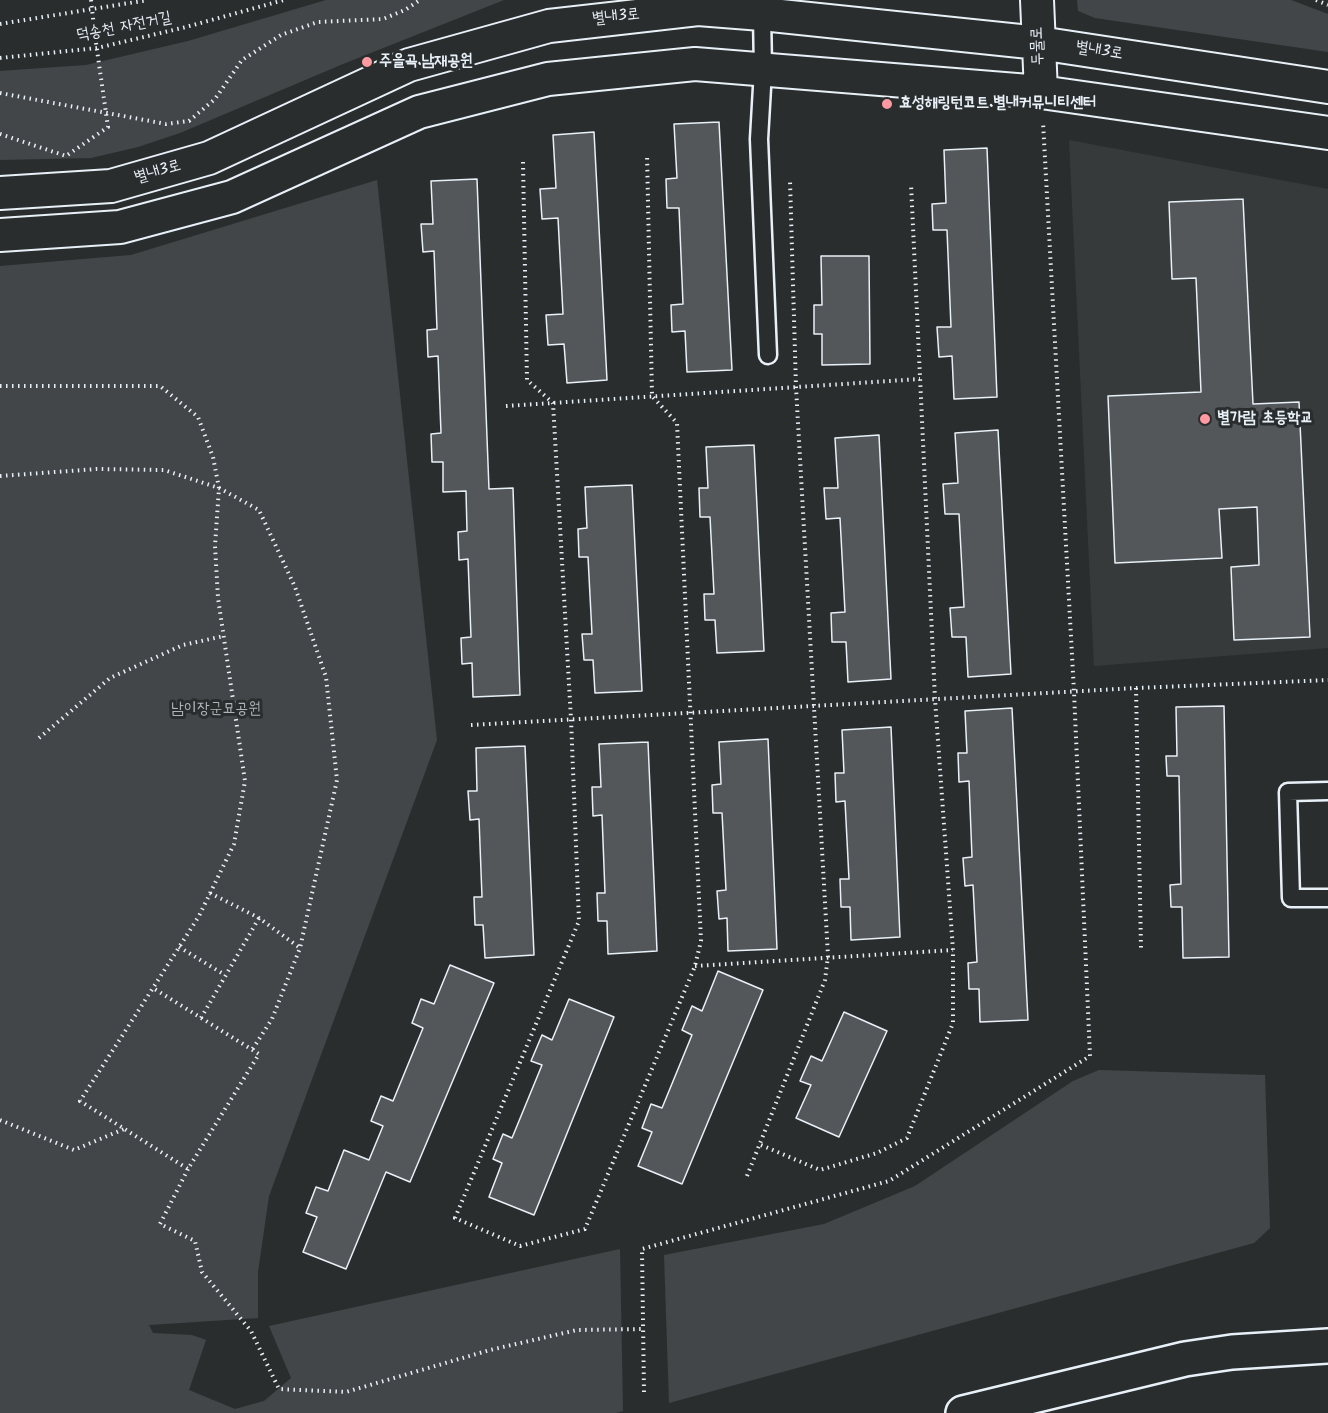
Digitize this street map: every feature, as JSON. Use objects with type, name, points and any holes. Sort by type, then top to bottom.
[{"type":"highway","points":[[963,1413],[1185,1359],[1232,1352],[1328,1346]]},
{"type":"street","name":"두물로","points":[[1037,0],[1041,92]]},
{"type":"street","name":"별내3로","points":[[0,193],[111,186],[209,158],[410,65],[549,26],[698,9],[1039,43],[1328,87]]},
{"type":"street","points":[[0,235],[120,227],[232,197],[419,112],[548,79],[695,64],[1041,92],[1328,133]]},
{"type":"lane","points":[[762,14],[763,70],[759,139],[768,355]]},
{"type":"lane","points":[[1328,791],[1288,792],[1291,898],[1328,898]]},
{"type":"path","points":[[0,134],[66,156],[108,127],[91,0]]},
{"type":"path","points":[[0,24],[148,0]]},
{"type":"path","name":"덕송천 자전거길","points":[[0,58],[97,48],[284,0]]},
{"type":"path","points":[[0,93],[166,124],[189,121],[215,99],[242,60],[281,35],[318,22],[383,19],[405,10],[420,0]]},
{"type":"path","points":[[1316,0],[1328,4]]},
{"type":"path","points":[[645,1392],[642,1249],[889,1181],[1090,1056],[1074,692],[1041,92]]},
{"type":"path","points":[[523,162],[527,380],[553,403],[571,719],[579,921],[455,1218],[520,1246],[585,1229],[695,966],[701,941],[676,423],[652,396],[647,154]]},
{"type":"path","points":[[747,1176],[825,980],[828,956],[796,387],[790,181]]},
{"type":"path","points":[[761,1145],[820,1170],[877,1153],[907,1138],[953,1023],[953,950],[935,699],[911,184]]},
{"type":"path","points":[[506,406],[920,378]]},
{"type":"path","points":[[0,386],[160,386],[198,417],[213,457],[219,488],[215,546],[224,636],[245,781],[234,844],[199,916],[80,1101],[188,1169]]},
{"type":"path","points":[[0,476],[97,469],[164,470],[219,488],[259,510],[295,587],[326,677],[337,780],[300,948],[272,1019],[252,1050]]},
{"type":"path","points":[[39,738],[110,678],[183,645],[224,636]]},
{"type":"path","points":[[471,725],[1136,688],[1328,680]]},
{"type":"path","points":[[1136,688],[1141,949]]},
{"type":"path","points":[[210,893],[259,918],[300,948]]},
{"type":"path","points":[[201,1018],[259,918]]},
{"type":"path","points":[[179,947],[225,975]]},
{"type":"path","points":[[695,966],[953,950]]},
{"type":"path","points":[[153,988],[259,1054],[188,1169],[160,1224],[195,1241],[202,1272],[251,1331],[279,1389],[346,1392],[490,1350],[578,1330],[644,1329]]},
{"type":"path","points":[[0,1120],[74,1150],[124,1129]]},
{"type":"shaded area","name":"별가람 초등학교","points":[[1069,140],[1328,189],[1328,648],[1094,666]]},
{"type":"green space","points":[[326,0],[504,0],[343,64],[180,133],[138,147],[91,158],[0,160],[0,71],[86,65],[188,41]]},
{"type":"green space","points":[[1077,0],[1291,0],[1328,14],[1328,52],[1095,18],[1078,11]]},
{"type":"green space","name":"남이장군묘공원","points":[[377,180],[437,740],[269,1196],[258,1272],[258,1318],[149,1325],[153,1333],[192,1335],[206,1340],[189,1390],[235,1409],[264,1401],[291,1378],[269,1326],[620,1249],[623,1411],[616,1413],[0,1413],[0,266],[131,255]]},
{"type":"green space","points":[[1099,1070],[1265,1075],[1270,1228],[1254,1243],[669,1403],[664,1255],[824,1224],[915,1186],[1073,1081]]},
{"type":"building","points":[[719,122],[732,370],[687,372],[685,331],[672,332],[671,305],[683,304],[679,208],[667,208],[666,179],[677,178],[674,124]]},
{"type":"building","points":[[594,132],[607,380],[567,383],[564,344],[548,345],[546,315],[563,314],[558,218],[542,219],[540,189],[556,188],[553,135]]},
{"type":"building","points":[[987,148],[997,397],[954,399],[952,356],[939,357],[937,327],[951,327],[947,230],[933,230],[932,204],[946,203],[944,150]]},
{"type":"building","points":[[477,179],[489,489],[513,488],[520,695],[473,697],[472,663],[462,664],[461,638],[471,637],[468,559],[459,560],[458,532],[467,531],[466,491],[443,492],[443,462],[432,462],[431,434],[441,433],[438,356],[428,357],[427,330],[437,329],[434,251],[423,252],[421,224],[433,224],[431,181]]},
{"type":"building","points":[[1243,199],[1253,404],[1299,402],[1310,637],[1234,640],[1231,567],[1259,565],[1257,507],[1219,509],[1222,558],[1115,563],[1108,396],[1201,392],[1196,278],[1172,279],[1169,202]]},
{"type":"building","points":[[821,256],[869,256],[870,364],[822,365],[822,334],[814,334],[814,305],[822,305]]},
{"type":"building","points":[[998,430],[1011,674],[968,677],[966,637],[952,637],[950,608],[964,607],[959,514],[945,514],[943,484],[958,483],[955,433]]},
{"type":"building","points":[[879,435],[891,679],[848,682],[846,642],[832,642],[831,613],[845,612],[840,518],[826,519],[824,488],[838,488],[835,438]]},
{"type":"building","points":[[754,445],[764,651],[717,653],[715,620],[705,620],[704,594],[714,594],[710,517],[700,517],[699,488],[708,488],[706,447]]},
{"type":"building","points":[[632,485],[642,691],[595,693],[593,660],[584,660],[582,634],[592,634],[588,557],[579,557],[578,529],[587,528],[585,487]]},
{"type":"building","points":[[1224,706],[1229,957],[1183,958],[1182,907],[1171,907],[1170,885],[1181,884],[1179,776],[1167,776],[1166,756],[1177,756],[1176,707]]},
{"type":"building","points":[[1012,708],[1028,1020],[980,1022],[979,989],[969,989],[968,963],[977,962],[973,885],[965,886],[963,858],[972,857],[969,781],[959,782],[958,753],[967,753],[965,711]]},
{"type":"building","points":[[891,727],[900,937],[851,940],[850,907],[841,907],[840,879],[849,879],[845,801],[836,802],[835,773],[844,773],[842,730]]},
{"type":"building","points":[[768,739],[777,949],[728,951],[727,918],[719,919],[717,891],[726,890],[722,813],[713,813],[712,785],[721,784],[719,742]]},
{"type":"building","points":[[648,742],[657,951],[608,954],[607,921],[598,921],[597,893],[605,893],[602,815],[593,816],[592,787],[601,787],[599,744]]},
{"type":"building","points":[[525,746],[534,955],[485,958],[483,925],[475,925],[474,897],[482,897],[479,819],[470,820],[468,791],[477,791],[476,748]]},
{"type":"building","points":[[450,965],[494,983],[410,1182],[386,1172],[346,1269],[303,1252],[317,1217],[306,1213],[316,1187],[328,1191],[344,1150],[369,1160],[383,1126],[371,1121],[381,1096],[393,1101],[423,1028],[412,1023],[421,999],[434,1004]]},
{"type":"building","points":[[718,971],[763,990],[682,1184],[638,1166],[652,1132],[642,1128],[651,1104],[662,1108],[692,1035],[682,1030],[692,1006],[702,1011]]},
{"type":"building","points":[[569,999],[614,1017],[534,1215],[489,1197],[502,1163],[493,1159],[503,1134],[512,1138],[542,1065],[531,1061],[542,1035],[552,1040]]},
{"type":"building","points":[[844,1012],[887,1031],[839,1137],[796,1118],[811,1085],[800,1081],[811,1056],[822,1061]]},
{"type":"place","name":"주을곡.남재공원","points":[[367,62]]},
{"type":"place","name":"효성해링턴코트.별내커뮤니티센터","points":[[887,104]]},
{"type":"place","name":"별가람 초등학교","points":[[1205,419]]}]
